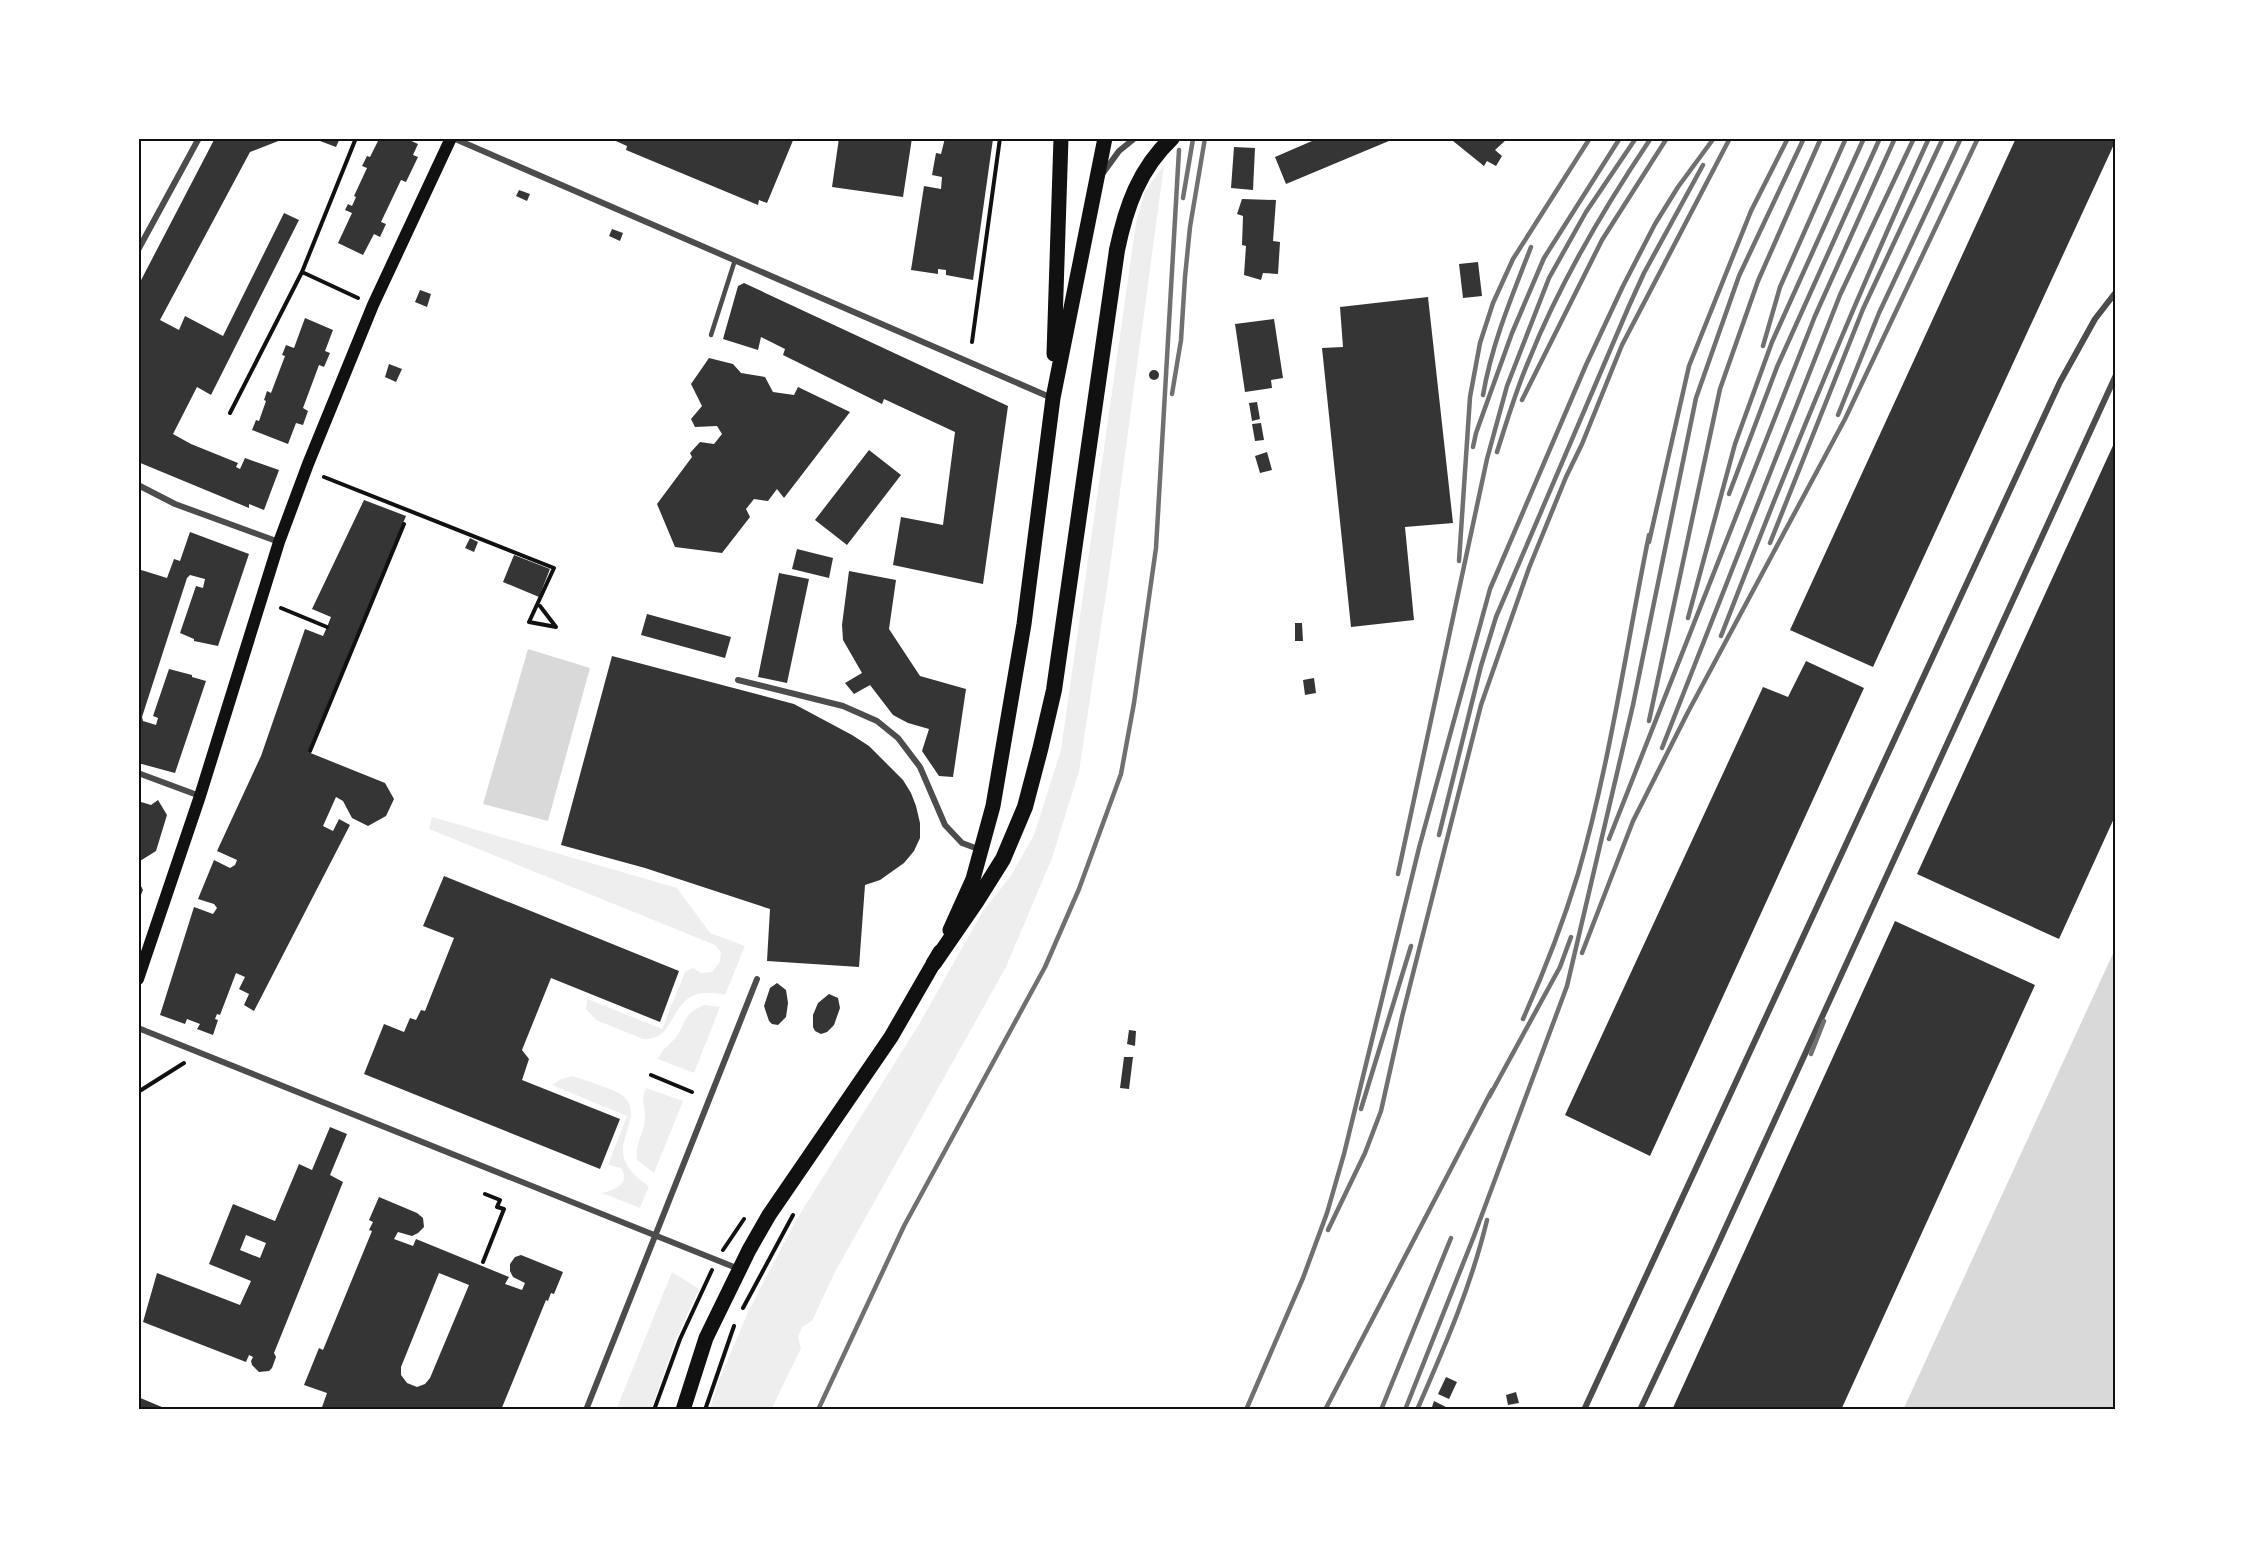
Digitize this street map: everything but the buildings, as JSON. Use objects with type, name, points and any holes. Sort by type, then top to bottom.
[{"type":"highway","points":[[934,963],[1003,859],[1025,807],[1041,750],[1054,690],[1117,250],[1124,217],[1146,166],[1172,138]]},
{"type":"main road","points":[[138,979],[201,796],[279,542],[308,464],[373,305],[452,138]]},
{"type":"main road","points":[[1053,399],[1061,138]]},
{"type":"main road","points":[[682,1410],[706,1338],[769,1215],[891,1037],[934,963],[973,879],[993,806],[1024,624],[1053,399],[1105,138]]},
{"type":"street","points":[[138,250],[199,138]]},
{"type":"street","points":[[452,138],[1053,399]]},
{"type":"street","points":[[1096,184],[1119,151],[1135,138]]},
{"type":"street","points":[[1584,1410],[2060,382],[2095,320],[2116,291]]},
{"type":"street","points":[[1640,1410],[2116,375]]},
{"type":"street","points":[[138,485],[175,504],[279,542]]},
{"type":"street","points":[[738,680],[843,706],[877,721],[898,738],[920,767],[945,825],[962,843],[981,851]]},
{"type":"street","points":[[138,773],[201,796]]},
{"type":"street","points":[[586,1410],[757,979]]},
{"type":"street","points":[[138,1028],[740,1270]]},
{"type":"lane","points":[[711,335],[735,261]]},
{"type":"path","points":[[230,413],[302,272],[356,138]]},
{"type":"path","points":[[972,342],[1000,138]]},
{"type":"path","points":[[302,272],[359,298]]},
{"type":"path","points":[[324,477],[554,568],[529,622],[556,627],[540,606]]},
{"type":"path","points":[[310,751],[404,524]]},
{"type":"path","points":[[281,608],[327,627]]},
{"type":"path","points":[[138,1092],[184,1063]]},
{"type":"path","points":[[651,1075],[692,1092]]},
{"type":"path","points":[[483,1262],[504,1209],[497,1207],[500,1200],[485,1194]]},
{"type":"path","points":[[654,1410],[680,1339],[717,1260],[747,1215]]},
{"type":"shaded area","points":[[1164,165],[1108,581],[1079,771],[1052,858],[1006,967],[835,1272],[812,1321],[802,1327],[798,1337],[801,1348],[771,1410],[710,1410],[717,1385],[749,1310],[798,1217],[918,1026],[983,911],[1010,877],[1034,835],[1061,750],[1136,223],[1145,191]]},
{"type":"shaded area","points":[[528,649],[590,668],[548,821],[483,804]]},
{"type":"shaded area","points":[[432,817],[677,888],[710,933],[745,946],[725,995],[706,993],[692,996],[683,1003],[664,1031],[655,1037],[643,1039],[596,1020],[586,1009],[587,999],[662,1029],[685,972],[693,968],[701,973],[712,972],[720,962],[721,952],[715,945],[429,829]]},
{"type":"shaded area","points":[[2116,947],[2116,1410],[1903,1410]]},
{"type":"shaded area","points":[[704,1005],[720,1007],[694,1073],[658,1059],[679,1033],[690,1014]]},
{"type":"shaded area","points":[[573,1076],[618,1092],[628,1101],[631,1114],[623,1154],[631,1170],[649,1186],[640,1208],[602,1193],[616,1188],[623,1182],[624,1173],[621,1168],[608,1165],[627,1116],[552,1085],[561,1079]]},
{"type":"shaded area","points":[[646,1088],[683,1101],[654,1173],[637,1160],[636,1154],[645,1123],[643,1100]]},
{"type":"shaded area","points":[[672,1272],[699,1289],[676,1339],[651,1410],[616,1410]]},
{"type":"railway","points":[[1172,394],[1181,340],[1190,227],[1205,138]]},
{"type":"railway","points":[[1459,561],[1470,397],[1480,343],[1493,303],[1513,259],[1590,138]]},
{"type":"railway","points":[[1473,447],[1512,333],[1544,258],[1620,138]]},
{"type":"railway","points":[[1398,874],[1487,459],[1507,386],[1549,278],[1586,212],[1636,138]]},
{"type":"railway","points":[[1497,452],[1520,383],[1555,302],[1600,218],[1651,138]]},
{"type":"railway","points":[[1522,400],[1602,240],[1667,138]]},
{"type":"railway","points":[[1246,1410],[1303,1278],[1327,1213],[1344,1154],[1419,848],[1490,589],[1586,365],[1623,286],[1655,224],[1678,187],[1714,138]]},
{"type":"railway","points":[[1328,1230],[1365,1153],[1381,1111],[1402,1017],[1481,705],[1529,568],[1622,345],[1730,138]]},
{"type":"railway","points":[[1649,542],[1689,366],[1751,211],[1788,138]]},
{"type":"railway","points":[[1405,1410],[1474,1236],[1567,986],[1633,705],[1696,398],[1739,276],[1804,138]]},
{"type":"railway","points":[[1649,721],[1720,389],[1758,281],[1821,138]]},
{"type":"railway","points":[[1763,346],[1780,287],[1846,138]]},
{"type":"railway","points":[[1688,618],[1735,444],[1772,342],[1864,138]]},
{"type":"railway","points":[[1729,494],[1777,367],[1880,138]]},
{"type":"railway","points":[[1609,839],[1815,316],[1895,138]]},
{"type":"railway","points":[[1662,748],[1840,295],[1914,138]]},
{"type":"railway","points":[[1721,636],[1821,386],[1929,138]]},
{"type":"railway","points":[[1770,543],[1863,309],[1943,138]]},
{"type":"railway","points":[[1838,415],[1879,313],[1961,138]]},
{"type":"railway","points":[[1582,953],[1633,821],[1688,712],[1845,419],[1978,138]]},
{"type":"railway","points":[[1183,198],[1193,139]]},
{"type":"railway","points":[[818,1410],[904,1226],[1045,967],[1079,889],[1121,774],[1134,703],[1156,548],[1179,150]]},
{"type":"railway","points":[[1439,835],[1481,666],[1496,617],[1644,273],[1703,165]]},
{"type":"railway","points":[[1483,395],[1497,338],[1531,247]]},
{"type":"railway","points":[[1523,1019],[1560,929],[1589,832],[1608,748],[1649,535]]},
{"type":"railway","points":[[1489,1097],[1560,967],[1571,937]]},
{"type":"railway","points":[[1361,1109],[1411,946]]},
{"type":"railway","points":[[1811,1054],[1824,1021]]},
{"type":"railway","points":[[1325,1410],[1492,1090]]},
{"type":"railway","points":[[1417,1410],[1465,1293],[1487,1220]]},
{"type":"railway","points":[[1381,1410],[1451,1238]]}]
